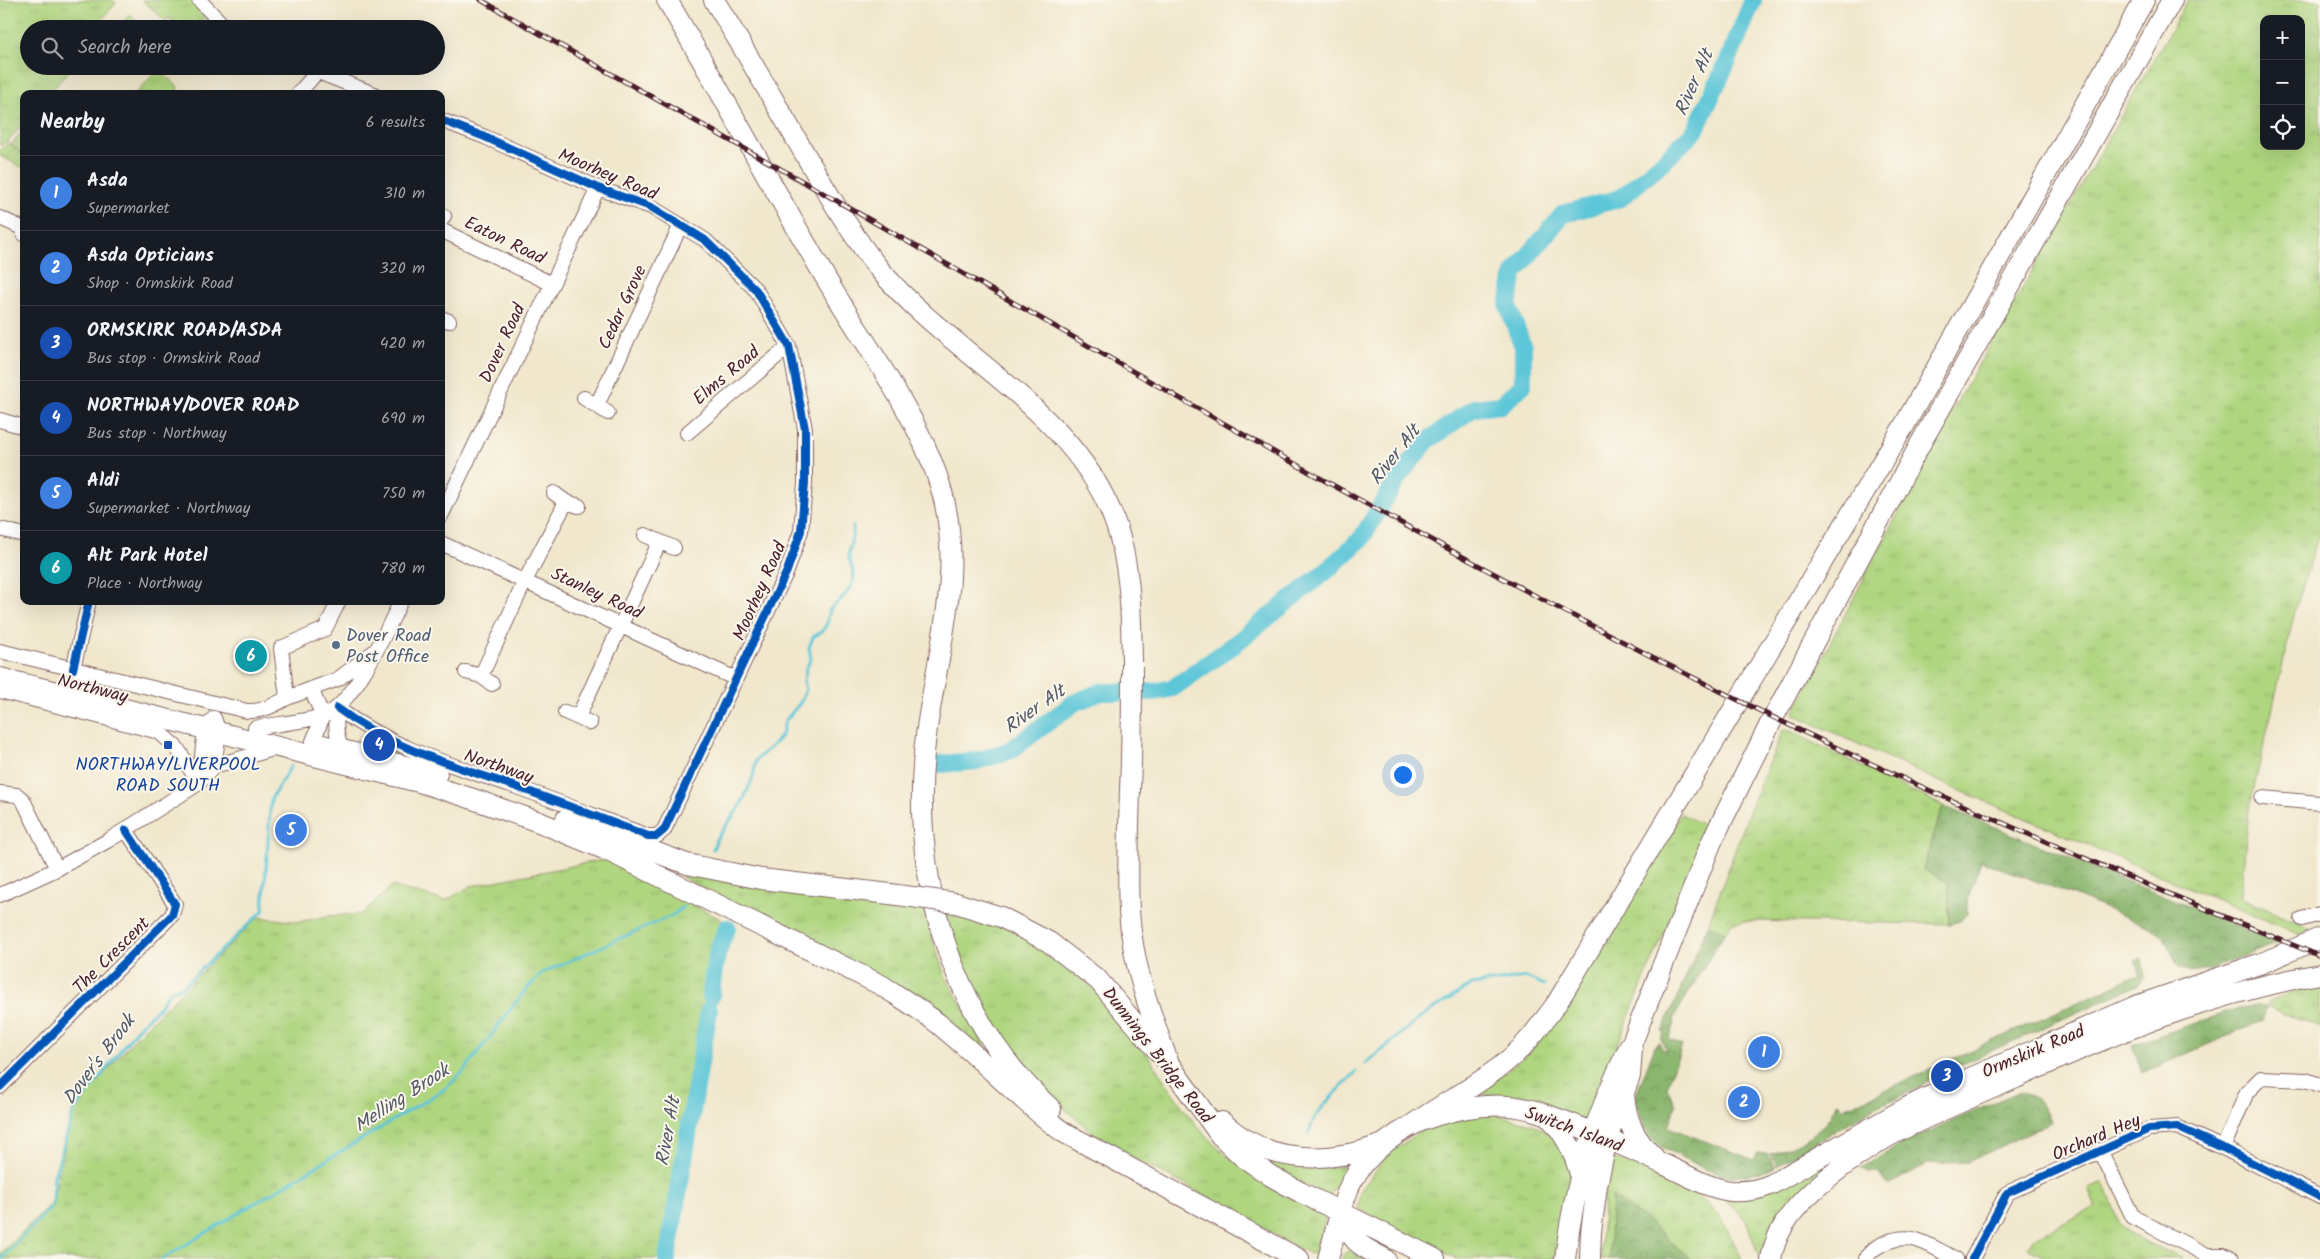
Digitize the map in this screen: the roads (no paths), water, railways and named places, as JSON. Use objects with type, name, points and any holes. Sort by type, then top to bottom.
[{"type":"highway","points":[[667,0],[717,84],[828,281],[911,420],[939,481],[950,529],[950,579],[923,759],[923,821],[930,888],[938,924],[954,967],[989,1034],[1023,1080],[1090,1146],[1290,1257]]},
{"type":"highway","points":[[714,0],[845,221],[878,268],[943,333],[1046,420],[1070,445],[1088,467],[1116,522],[1124,554],[1132,618],[1132,718],[1128,869],[1132,936],[1142,991],[1170,1064]]},
{"type":"highway","points":[[1412,1125],[1483,1080],[1509,1060],[1536,1031],[1557,1003],[1905,424],[2144,0]]},
{"type":"highway","points":[[1590,1259],[1600,1137],[1617,1070],[1633,1040],[1712,841],[1771,722],[1924,439],[2172,0]]},
{"type":"highway","name":"Northway","points":[[0,664],[212,726],[279,748],[342,749],[411,766],[474,785],[686,864],[761,879]]},
{"type":"highway","name":"Northway","points":[[0,678],[212,726],[255,728],[310,748],[539,822],[604,849],[738,913],[880,986],[918,1008],[946,1030],[1032,1109],[1063,1132],[1090,1146]]},
{"type":"highway","name":"Dunnings Bridge Road","points":[[761,879],[890,894],[956,904],[1001,917],[1049,942],[1098,980],[1118,1001],[1170,1064],[1220,1135],[1244,1157],[1271,1176],[1341,1211]]},
{"type":"highway","name":"Ormskirk Road","points":[[1699,1180],[1731,1191],[1764,1188],[1899,1112],[1945,1089],[2136,1006],[2262,963],[2320,938]]},
{"type":"highway","name":"Ormskirk Road","points":[[1771,1259],[1781,1228],[1815,1190],[1861,1152],[1891,1135],[2093,1042],[2178,1010],[2253,987],[2320,974]]},
{"type":"highway","points":[[1566,1259],[1574,1200],[1580,1174],[1624,1092],[1630,1076],[1633,1040]]},
{"type":"highway","points":[[1624,1092],[1628,1123],[1636,1137],[1659,1162]]},
{"type":"highway","points":[[1200,1106],[1252,1143],[1278,1152],[1324,1158],[1361,1152],[1385,1143]]},
{"type":"highway","name":"Switch Island","points":[[1328,1259],[1341,1211],[1352,1182],[1359,1170],[1385,1143],[1412,1125],[1452,1110],[1475,1106],[1511,1106],[1531,1110],[1600,1137],[1699,1180]]},
{"type":"highway","points":[[1548,1116],[1559,1127],[1567,1140],[1576,1157],[1580,1174]]},
{"type":"highway","points":[[1341,1211],[1359,1231],[1435,1259]]},
{"type":"highway","points":[[1334,1259],[1359,1231]]},
{"type":"highway","points":[[1359,1231],[1359,1244],[1386,1259]]},
{"type":"street","points":[[199,0],[219,20]]},
{"type":"street","points":[[301,90],[314,75]]},
{"type":"street","points":[[325,75],[364,90]]},
{"type":"street","name":"Moorhey Road","points":[[445,122],[486,137],[598,188],[651,207],[704,240],[756,290],[789,346],[805,429],[801,531],[787,571],[664,830],[659,836]]},
{"type":"street","name":"Dover Road","points":[[445,507],[598,188]]},
{"type":"street","points":[[0,218],[20,227]]},
{"type":"street","name":"Eaton Road","points":[[445,224],[552,284]]},
{"type":"street","name":"Cedar Grove","points":[[584,398],[603,409],[681,225]]},
{"type":"street","name":"Elms Road","points":[[687,433],[789,346]]},
{"type":"street","points":[[0,420],[20,425]]},
{"type":"street","points":[[466,672],[486,680],[525,581],[572,504],[554,493]]},
{"type":"street","points":[[0,529],[20,534]]},
{"type":"street","points":[[645,535],[659,543],[674,548]]},
{"type":"street","points":[[565,712],[584,720],[621,625],[659,543]]},
{"type":"street","name":"Stanley Road","points":[[445,545],[736,679]]},
{"type":"street","points":[[73,669],[88,605]]},
{"type":"street","points":[[287,698],[281,648],[325,629],[337,605]]},
{"type":"street","points":[[255,728],[323,716],[337,708],[359,680],[399,605]]},
{"type":"street","name":"Northway","points":[[0,651],[257,712],[287,698],[338,679],[376,650]]},
{"type":"street","points":[[338,679],[349,692]]},
{"type":"street","points":[[310,748],[323,716],[311,689]]},
{"type":"street","name":"Northway","points":[[0,691],[159,732],[177,748],[199,783]]},
{"type":"street","points":[[337,708],[335,728],[342,749]]},
{"type":"street","name":"Northway","points":[[337,708],[358,724],[446,764],[648,836],[659,836]]},
{"type":"street","points":[[212,726],[214,766]]},
{"type":"street","points":[[199,783],[212,726]]},
{"type":"street","points":[[0,895],[57,869],[126,830],[199,783],[214,766],[279,748]]},
{"type":"street","points":[[0,793],[17,795],[23,800],[57,869]]},
{"type":"street","points":[[2262,798],[2319,798]]},
{"type":"street","name":"The Crescent","points":[[0,1087],[172,915],[175,904],[126,830]]},
{"type":"street","points":[[2302,919],[2320,914]]},
{"type":"street","points":[[2223,1148],[2247,1092],[2261,1078],[2306,1080],[2320,1085]]},
{"type":"street","name":"Orchard Hey","points":[[1972,1259],[2007,1193],[2149,1129],[2178,1128],[2223,1148],[2320,1197]]},
{"type":"street","points":[[2100,1150],[2133,1217],[2207,1255],[2224,1255],[2232,1259]]},
{"type":"street","points":[[1866,1259],[1870,1251],[1888,1241],[1913,1239],[1956,1259]]},
{"type":"waterway","name":"River Alt","points":[[941,764],[977,761],[1011,750],[1074,703],[1100,692],[1153,692],[1173,688],[1231,647],[1326,571],[1361,539],[1399,476],[1427,441],[1474,408],[1501,405],[1523,385],[1523,347],[1508,306],[1514,273],[1563,214],[1621,198],[1695,131],[1730,56],[1753,0]]},
{"type":"waterway","name":"Melling Brook","points":[[713,849],[717,838],[741,805],[753,777],[756,760],[782,734],[785,721],[800,703],[806,690],[804,681],[806,669],[811,658],[809,648],[813,637],[824,629],[830,609],[843,597],[850,587],[854,576],[849,560],[853,526]]},
{"type":"waterway","name":"Dover's Brook","points":[[1,1259],[53,1205],[54,1177],[74,1111],[137,1029],[159,1007],[171,990],[182,987],[263,911],[271,799],[291,766]]},
{"type":"waterway","name":"Melling Brook","points":[[162,1259],[445,1089],[464,1071],[523,993],[542,973],[673,915],[683,907]]},
{"type":"waterway","name":"River Alt","points":[[711,996],[716,961],[727,928]]},
{"type":"waterway","points":[[1365,1064],[1421,1017],[1471,985],[1526,977],[1544,985]]},
{"type":"waterway","name":"River Alt","points":[[667,1259],[709,1010]]},
{"type":"waterway","points":[[1308,1134],[1314,1119],[1324,1105],[1356,1072]]},
{"type":"railway","points":[[481,0],[823,193],[1287,460],[1603,631],[1710,686],[1860,759],[2089,860],[2320,956]]},
{"type":"place","name":"Dover Road Post Office","points":[[336,645]]},
{"type":"place","name":"Alt Park Hotel","points":[[251,656]]},
{"type":"place","name":"NORTHWAY/LIVERPOOL ROAD SOUTH","points":[[168,745]]},
{"type":"place","name":"NORTHWAY/DOVER ROAD","points":[[379,745]]},
{"type":"place","name":"Aldi","points":[[291,830]]},
{"type":"place","name":"Asda","points":[[1764,1052]]},
{"type":"place","name":"ORMSKIRK ROAD/ASDA","points":[[1947,1076]]},
{"type":"place","name":"Asda Opticians","points":[[1744,1102]]}]
